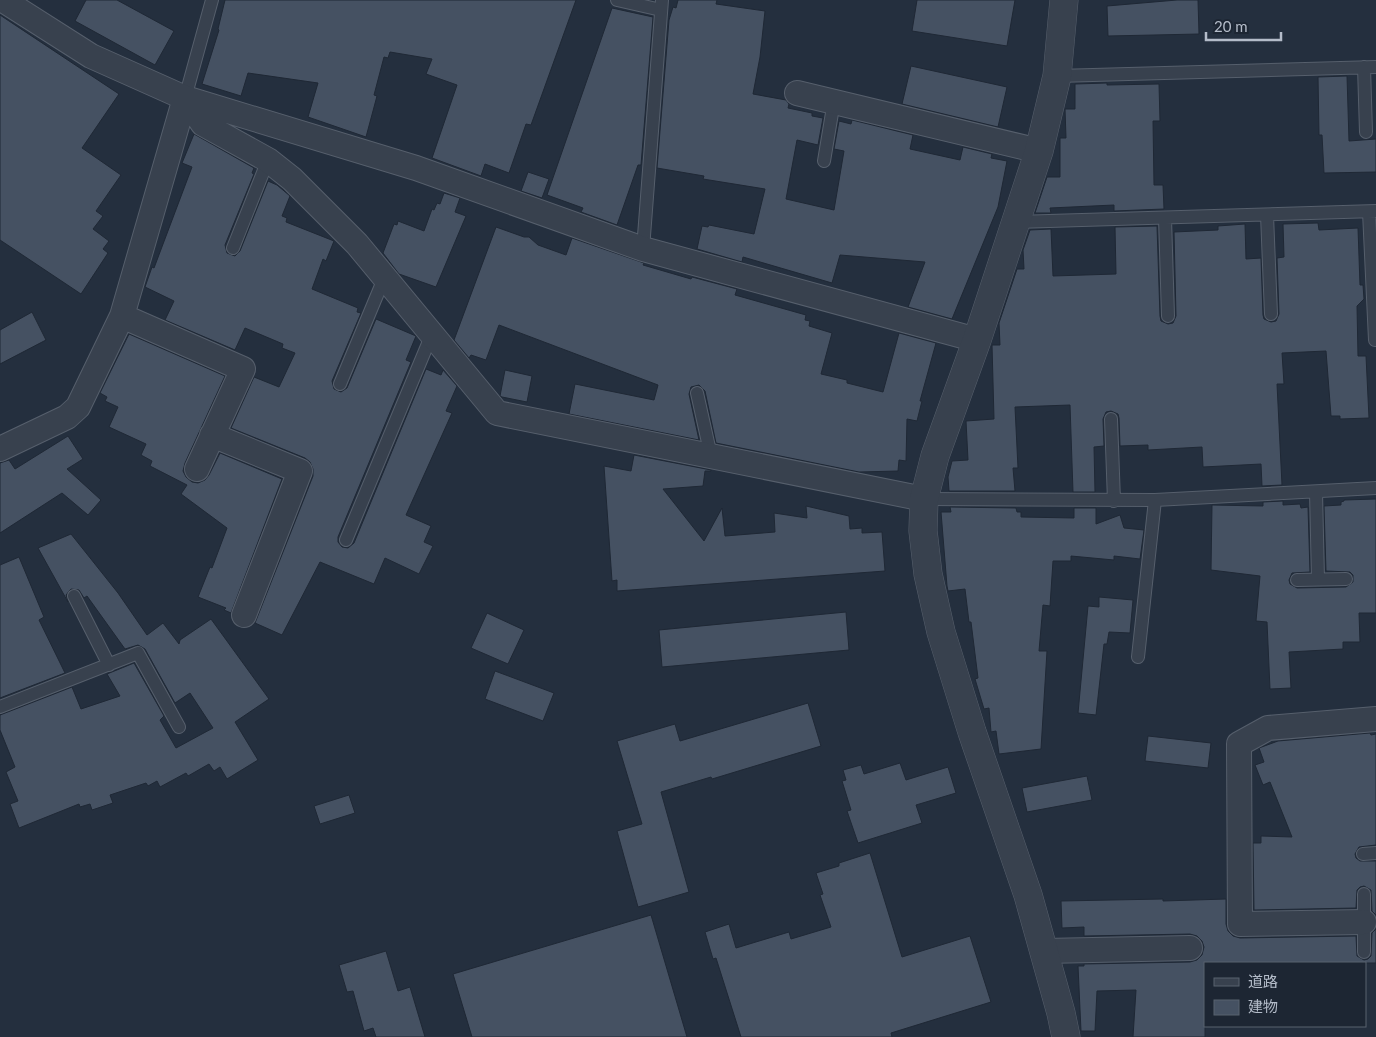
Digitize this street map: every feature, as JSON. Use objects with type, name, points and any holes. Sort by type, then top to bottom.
[{"type":"street","points":[[4,0],[92,56],[185,98],[416,168],[643,249],[977,340]]},
{"type":"street","points":[[1064,0],[1057,76],[1039,151],[977,340],[935,456],[924,499],[923,531],[928,574],[940,632],[1028,895],[1066,1037]]},
{"type":"street","points":[[797,92],[1039,151]]},
{"type":"street","points":[[185,98],[203,124],[268,160],[292,179],[357,244],[497,413],[924,499]]},
{"type":"street","points":[[0,449],[67,416],[78,407],[122,316],[185,98]]},
{"type":"street","points":[[122,316],[243,369],[197,469]]},
{"type":"street","points":[[212,435],[300,471],[244,615]]},
{"type":"street","points":[[1364,922],[1240,924],[1238,744],[1268,728],[1376,719]]},
{"type":"street","points":[[1044,951],[1190,948]]},
{"type":"lane","points":[[185,98],[212,0]]},
{"type":"lane","points":[[617,0],[661,5],[643,249]]},
{"type":"lane","points":[[1057,76],[1370,67],[1366,132]]},
{"type":"lane","points":[[824,161],[834,101]]},
{"type":"lane","points":[[233,248],[268,160]]},
{"type":"lane","points":[[1016,222],[1372,212],[1375,340]]},
{"type":"lane","points":[[1267,214],[1271,314]]},
{"type":"lane","points":[[1165,218],[1168,316]]},
{"type":"lane","points":[[340,384],[385,276]]},
{"type":"lane","points":[[346,540],[432,334]]},
{"type":"lane","points":[[697,393],[711,456]]},
{"type":"lane","points":[[1111,419],[1114,501]]},
{"type":"lane","points":[[924,499],[1114,501],[1376,488]]},
{"type":"lane","points":[[1316,492],[1318,579]]},
{"type":"lane","points":[[1138,657],[1155,500]]},
{"type":"lane","points":[[1297,580],[1346,579]]},
{"type":"lane","points":[[74,596],[109,665]]},
{"type":"lane","points":[[0,707],[138,653],[179,727]]},
{"type":"lane","points":[[1363,854],[1376,853]]},
{"type":"lane","points":[[1364,894],[1364,952]]},
{"type":"building","points":[[86,0],[117,0],[174,31],[155,65],[75,21]]},
{"type":"building","points":[[225,0],[576,0],[531,125],[526,124],[509,173],[485,164],[481,176],[432,158],[457,85],[426,74],[432,59],[390,52],[388,58],[384,57],[374,95],[377,96],[366,137],[308,117],[318,83],[248,73],[241,96],[202,84],[219,30]]},
{"type":"building","points":[[678,0],[717,0],[716,4],[765,11],[760,57],[753,94],[786,100],[789,104],[788,108],[812,113],[812,116],[823,118],[818,145],[797,140],[786,199],[834,210],[844,151],[834,149],[839,121],[851,124],[852,120],[913,135],[910,149],[960,160],[963,147],[992,154],[991,158],[1007,161],[998,207],[952,319],[908,307],[925,262],[840,255],[832,283],[743,257],[742,262],[697,249],[702,226],[708,227],[709,225],[754,234],[765,189],[703,179],[704,176],[657,168],[669,20],[673,7],[676,8]]},
{"type":"building","points":[[917,0],[1015,0],[1007,46],[912,31]]},
{"type":"building","points":[[1198,0],[1199,34],[1108,36],[1107,6]]},
{"type":"building","points":[[612,8],[653,17],[641,165],[638,165],[617,225],[581,212],[583,208],[547,195]]},
{"type":"building","points":[[0,15],[119,94],[82,148],[121,175],[96,211],[103,216],[93,229],[109,241],[103,249],[108,253],[81,294],[0,240]]},
{"type":"building","points":[[911,66],[1007,87],[998,127],[902,104]]},
{"type":"building","points":[[1347,76],[1349,141],[1376,139],[1376,172],[1324,173],[1322,135],[1319,135],[1318,77]]},
{"type":"building","points":[[1107,83],[1107,85],[1159,84],[1160,121],[1153,121],[1154,185],[1163,185],[1164,209],[1114,211],[1114,205],[1050,208],[1051,213],[1035,213],[1047,177],[1060,177],[1060,138],[1066,138],[1065,109],[1075,109],[1075,84]]},
{"type":"building","points":[[194,134],[254,168],[252,173],[254,174],[225,245],[227,253],[235,256],[240,251],[268,181],[277,185],[290,196],[282,216],[287,218],[286,222],[334,241],[326,261],[323,259],[312,289],[358,308],[357,312],[361,313],[332,381],[334,389],[341,392],[347,388],[376,319],[416,336],[406,360],[411,362],[338,537],[338,542],[342,547],[348,548],[354,543],[426,369],[441,375],[443,370],[457,386],[446,411],[452,413],[406,515],[431,526],[424,542],[433,546],[419,574],[385,558],[374,584],[320,562],[282,635],[255,623],[313,476],[313,469],[310,462],[305,458],[231,428],[254,377],[279,387],[295,353],[282,348],[283,344],[245,328],[235,350],[165,320],[174,301],[145,287],[192,167],[182,163]]},
{"type":"building","points":[[528,172],[549,179],[542,198],[521,191]]},
{"type":"building","points":[[444,193],[460,198],[455,212],[466,216],[436,287],[399,274],[383,253],[394,224],[397,225],[398,221],[424,231],[432,209],[434,210],[437,203],[440,204]]},
{"type":"building","points":[[1318,223],[1319,230],[1358,228],[1360,285],[1363,285],[1364,299],[1357,306],[1358,356],[1366,356],[1369,418],[1340,419],[1340,416],[1331,416],[1326,351],[1282,353],[1284,384],[1277,384],[1282,485],[1262,486],[1261,464],[1203,467],[1202,447],[1148,450],[1148,445],[1120,446],[1118,414],[1111,411],[1106,412],[1103,419],[1104,446],[1094,447],[1095,492],[1073,492],[1070,405],[1015,407],[1018,468],[1013,468],[1015,491],[949,491],[948,477],[952,461],[968,460],[966,421],[994,419],[992,345],[1000,345],[999,323],[1017,269],[1024,269],[1023,250],[1030,230],[1051,229],[1053,276],[1116,274],[1115,227],[1157,226],[1160,316],[1161,321],[1168,324],[1173,323],[1176,316],[1174,232],[1218,230],[1218,226],[1245,224],[1246,259],[1261,258],[1263,315],[1264,319],[1271,322],[1276,321],[1279,314],[1277,258],[1284,257],[1283,224]]},
{"type":"building","points":[[496,227],[529,237],[538,245],[566,255],[572,238],[644,263],[643,265],[691,279],[692,277],[737,289],[735,295],[806,315],[805,320],[810,321],[809,326],[832,333],[821,374],[847,380],[847,383],[883,392],[899,333],[936,343],[920,401],[922,401],[917,421],[907,419],[906,461],[899,460],[898,471],[859,472],[716,443],[705,391],[699,385],[691,387],[689,394],[699,440],[569,414],[575,384],[654,400],[658,385],[499,325],[486,360],[471,355],[469,358],[454,340]]},
{"type":"building","points":[[32,312],[46,340],[0,364],[0,330]]},
{"type":"building","points":[[129,334],[225,376],[185,463],[183,471],[186,477],[192,482],[198,483],[205,480],[220,453],[282,479],[231,613],[224,610],[226,608],[198,597],[210,567],[212,568],[227,528],[181,494],[187,485],[150,466],[152,461],[141,455],[146,444],[109,427],[118,407],[105,401],[107,397],[100,393]]},
{"type":"building","points":[[505,370],[532,376],[527,402],[500,396]]},
{"type":"building","points":[[68,436],[83,459],[67,469],[101,500],[88,515],[62,493],[0,533],[0,463],[9,460],[15,469]]},
{"type":"building","points":[[634,455],[711,470],[705,471],[703,486],[663,489],[704,541],[722,508],[725,536],[775,532],[774,513],[807,518],[806,506],[849,516],[850,529],[862,528],[862,533],[882,532],[885,571],[617,591],[617,580],[612,581],[604,466],[631,471]]},
{"type":"building","points":[[1376,499],[1376,613],[1359,613],[1360,642],[1343,642],[1343,649],[1289,652],[1291,688],[1270,689],[1267,622],[1256,621],[1260,576],[1211,570],[1212,505],[1263,506],[1263,502],[1283,501],[1283,505],[1300,504],[1301,508],[1308,507],[1310,572],[1292,573],[1289,580],[1290,584],[1297,588],[1346,587],[1353,582],[1353,575],[1350,572],[1326,571],[1324,506],[1341,505],[1341,502],[1344,500]]},
{"type":"building","points":[[950,507],[1016,508],[1017,512],[1021,512],[1021,517],[1074,518],[1074,508],[1096,508],[1096,524],[1120,515],[1124,528],[1144,530],[1140,559],[1114,556],[1114,560],[1071,556],[1071,561],[1053,561],[1050,606],[1043,605],[1039,651],[1047,651],[1041,749],[999,754],[996,731],[991,732],[989,708],[984,709],[975,679],[978,678],[965,589],[948,591],[947,586],[941,512],[951,512]]},
{"type":"building","points":[[71,534],[118,593],[147,635],[163,623],[179,644],[180,640],[211,619],[269,699],[235,722],[258,760],[227,779],[220,767],[214,771],[209,764],[188,776],[186,773],[160,787],[157,781],[148,786],[146,783],[110,795],[113,803],[92,810],[90,804],[80,807],[79,804],[19,828],[10,804],[18,801],[6,772],[15,767],[0,730],[0,715],[72,687],[81,709],[120,696],[107,674],[134,663],[164,716],[160,720],[176,748],[213,728],[190,693],[175,703],[145,649],[138,645],[125,649],[87,596],[84,598],[79,590],[71,589],[66,595],[68,602],[38,548]]},
{"type":"building","points":[[19,557],[44,617],[39,620],[65,673],[0,698],[0,565]]},
{"type":"building","points":[[1099,597],[1133,600],[1130,633],[1109,632],[1107,644],[1104,644],[1096,715],[1078,713],[1088,606],[1099,607]]},
{"type":"building","points":[[846,612],[849,650],[662,667],[659,630]]},
{"type":"building","points":[[487,613],[524,630],[508,664],[471,648]]},
{"type":"building","points":[[495,671],[554,693],[543,721],[485,699]]},
{"type":"building","points":[[808,703],[821,746],[712,779],[711,777],[661,792],[689,892],[638,907],[617,831],[642,824],[617,741],[675,724],[680,741]]},
{"type":"building","points":[[1370,733],[1371,735],[1376,734],[1376,845],[1359,847],[1355,854],[1356,858],[1360,861],[1376,861],[1376,915],[1372,911],[1371,890],[1364,886],[1357,890],[1356,908],[1254,910],[1253,843],[1261,843],[1261,836],[1292,837],[1270,782],[1263,785],[1255,765],[1264,762],[1259,748],[1278,741]]},
{"type":"building","points":[[1148,736],[1211,743],[1208,768],[1145,761]]},
{"type":"building","points":[[900,763],[906,780],[948,767],[956,793],[916,805],[922,823],[858,843],[847,811],[851,810],[842,781],[846,780],[843,770],[861,765],[864,774]]},
{"type":"building","points":[[1087,776],[1092,800],[1027,812],[1022,788]]},
{"type":"building","points":[[349,795],[355,813],[320,824],[314,806]]},
{"type":"building","points":[[870,853],[902,957],[970,936],[991,1002],[891,1033],[892,1037],[741,1037],[716,958],[713,959],[705,932],[729,924],[736,948],[789,932],[791,939],[831,927],[820,895],[823,894],[816,873]]},
{"type":"building","points":[[1226,899],[1226,924],[1228,931],[1233,936],[1240,938],[1356,936],[1357,956],[1364,960],[1371,956],[1372,933],[1376,929],[1376,963],[1204,962],[1205,1037],[1133,1037],[1136,990],[1097,991],[1095,1031],[1081,1031],[1078,966],[1084,966],[1084,964],[1190,962],[1197,960],[1202,955],[1204,947],[1202,941],[1197,936],[1190,934],[1084,936],[1084,927],[1062,928],[1061,901]]},
{"type":"building","points":[[651,915],[687,1037],[472,1037],[453,974]]},
{"type":"building","points":[[386,951],[398,991],[410,987],[425,1037],[376,1037],[373,1028],[364,1031],[353,991],[347,992],[339,965]]}]
